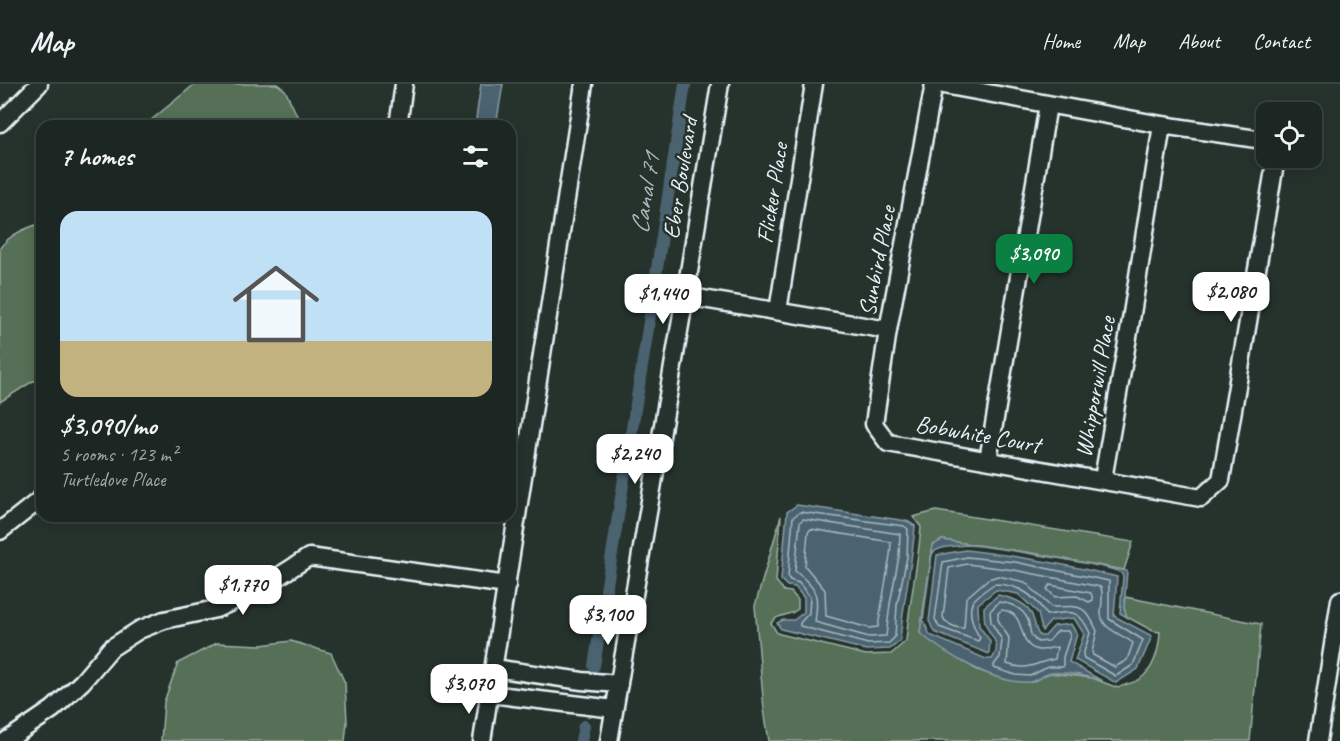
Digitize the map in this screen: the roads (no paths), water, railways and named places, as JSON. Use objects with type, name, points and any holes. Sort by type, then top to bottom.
[{"type":"street","points":[[0,123],[39,84]]},
{"type":"street","points":[[399,120],[404,84]]},
{"type":"street","points":[[482,741],[585,84]]},
{"type":"street","name":"Eber Boulevard","points":[[609,741],[720,84]]},
{"type":"street","name":"Flicker Place","points":[[778,310],[814,84]]},
{"type":"street","points":[[936,84],[1162,125],[1256,139]]},
{"type":"street","name":"Sunbird Place","points":[[888,443],[874,424],[888,330],[936,84]]},
{"type":"street","points":[[988,460],[1048,105]]},
{"type":"street","name":"Whipporwill Place","points":[[1103,479],[1162,125]]},
{"type":"street","name":"Bobwhite Court","points":[[888,443],[1201,498],[1221,480],[1274,168]]},
{"type":"street","points":[[685,296],[888,330]]},
{"type":"street","points":[[0,531],[36,503]]},
{"type":"street","points":[[6,741],[52,709],[82,682],[111,648],[139,630],[164,620],[216,609],[254,592],[309,557],[507,585]]},
{"type":"street","points":[[1318,741],[1340,600]]},
{"type":"street","points":[[494,668],[619,684]]},
{"type":"street","points":[[490,694],[614,710]]},
{"type":"water","points":[[481,84],[503,84],[497,120],[476,120]]},
{"type":"water","points":[[797,505],[907,521],[915,526],[900,641],[890,649],[867,650],[781,629],[777,623],[783,620],[794,620],[804,612],[804,598],[795,587],[787,586],[781,580],[787,512]]},
{"type":"water","points":[[942,540],[1032,553],[1127,571],[1124,608],[1127,617],[1120,613],[1123,576],[1113,570],[1047,556],[966,545],[938,549],[932,554],[923,620],[930,635],[986,659],[992,659],[996,644],[985,622],[984,607],[998,595],[1003,596],[1028,608],[1040,636],[1045,636],[1054,626],[1071,624],[1077,634],[1069,662],[1102,681],[1057,673],[1048,674],[1030,682],[1002,679],[957,659],[920,633],[933,545]]},
{"type":"water","points":[[966,550],[1042,561],[1117,577],[1114,616],[1152,636],[1138,669],[1116,683],[1075,660],[1084,634],[1074,618],[1051,621],[1042,631],[1038,613],[1018,594],[996,590],[978,604],[979,626],[990,641],[989,654],[934,632],[929,621],[937,555]]},
{"type":"waterway","name":"Canal 71","points":[[594,666],[685,84]]},
{"type":"waterway","name":"Canal 71","points":[[581,741],[584,726]]}]
